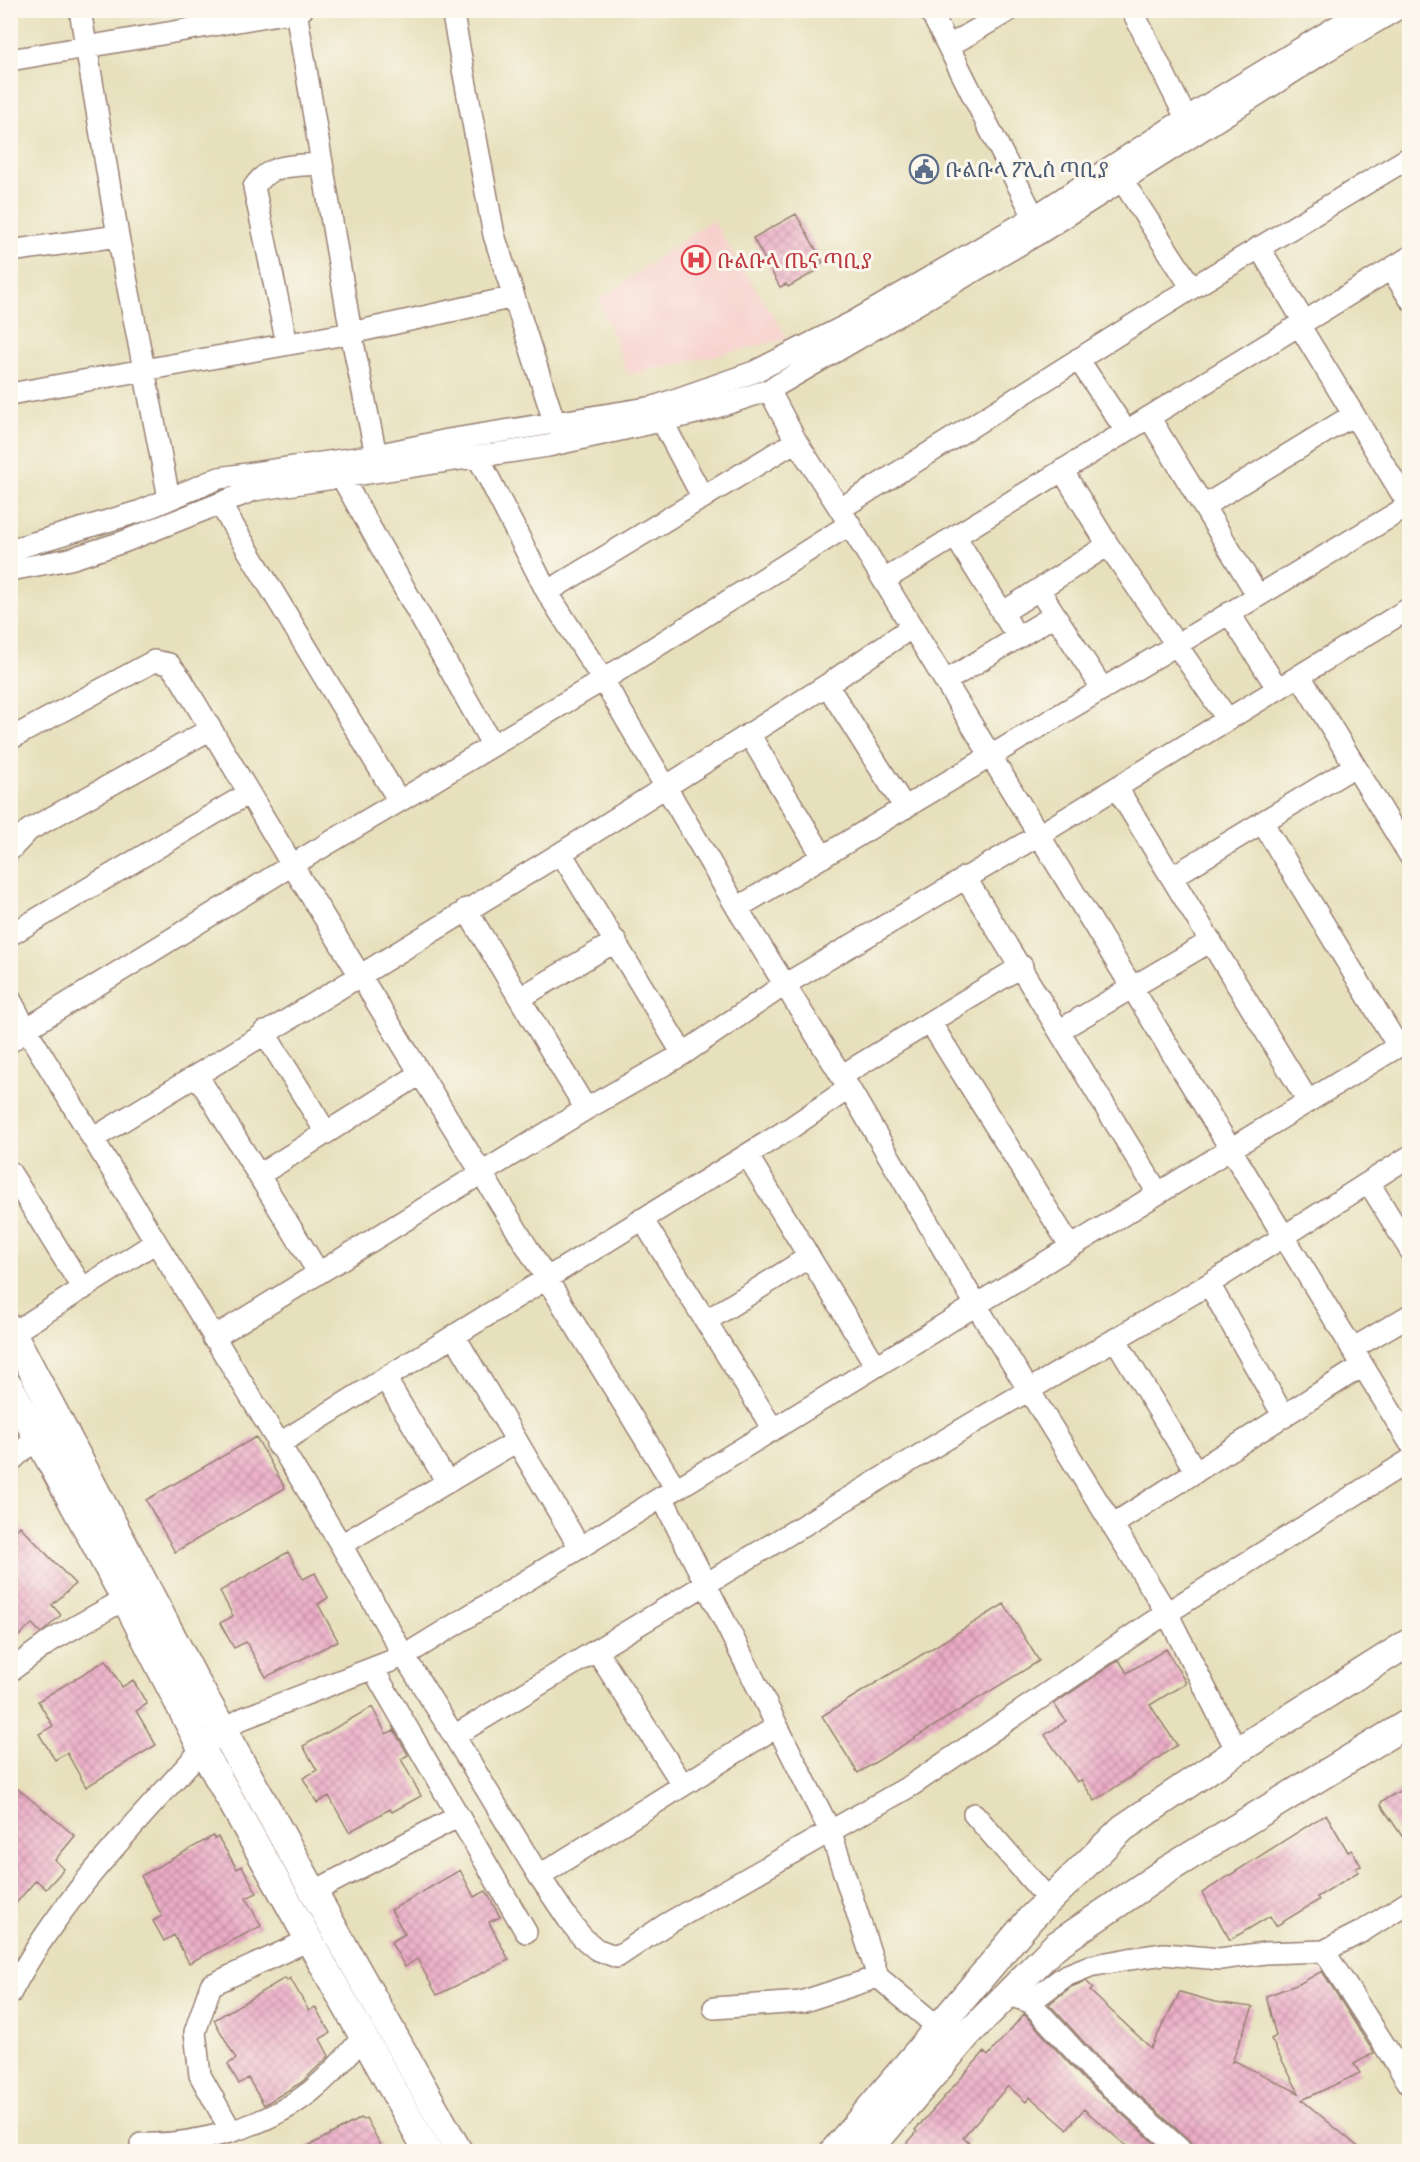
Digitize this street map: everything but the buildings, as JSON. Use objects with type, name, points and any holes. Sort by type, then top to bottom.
[{"type":"main road","points":[[12,1331],[194,1678],[459,2151]]},
{"type":"main road","points":[[10,1387],[125,1599],[202,1749],[428,2151]]},
{"type":"main road","points":[[833,2151],[1031,1918],[1123,1828],[1237,1751],[1410,1642]]},
{"type":"main road","points":[[867,2151],[968,2034],[1018,1998],[1055,1946],[1167,1869],[1410,1722]]},
{"type":"street","points":[[80,10],[118,236],[169,498]]},
{"type":"street","points":[[452,10],[494,235],[555,424]]},
{"type":"street","points":[[930,10],[1034,217]]},
{"type":"street","points":[[949,46],[1010,10]]},
{"type":"street","points":[[1132,10],[1186,118]]},
{"type":"street","points":[[10,570],[70,560],[254,490],[337,470],[376,455],[448,440],[654,407],[754,372],[853,322],[1034,217],[1186,118],[1364,10]]},
{"type":"street","points":[[10,550],[141,511],[219,478],[478,457],[548,446],[701,412],[768,390],[1041,232],[1326,51],[1396,10]]},
{"type":"street","points":[[10,60],[299,11],[351,333],[376,455]]},
{"type":"street","points":[[18,1035],[292,865],[603,680],[1078,359],[1258,247],[1410,157]]},
{"type":"street","points":[[287,345],[254,187],[262,174],[276,168],[322,164]]},
{"type":"street","points":[[1122,180],[1192,288]]},
{"type":"street","points":[[10,251],[118,236]]},
{"type":"street","points":[[737,908],[1174,644],[1409,506],[1353,415],[1258,247]]},
{"type":"street","points":[[884,580],[1410,258]]},
{"type":"street","points":[[1391,269],[1410,299]]},
{"type":"street","points":[[10,394],[351,333],[514,297]]},
{"type":"street","points":[[1078,359],[1126,431]]},
{"type":"street","points":[[768,390],[796,441],[946,681],[1410,1443]]},
{"type":"street","points":[[1204,506],[1353,415]]},
{"type":"street","points":[[1149,417],[1258,596]]},
{"type":"street","points":[[662,421],[702,498]]},
{"type":"street","points":[[546,592],[796,441]]},
{"type":"street","points":[[478,457],[546,592],[603,680],[976,1305],[1167,1612],[1237,1751]]},
{"type":"street","points":[[337,470],[492,744]]},
{"type":"street","points":[[1062,470],[1108,545],[1228,720]]},
{"type":"street","points":[[220,504],[399,801]]},
{"type":"street","points":[[955,536],[1017,638]]},
{"type":"street","points":[[1002,613],[1108,545]]},
{"type":"street","points":[[1039,590],[1102,688]]},
{"type":"street","points":[[1229,613],[1278,689]]},
{"type":"street","points":[[213,1338],[586,1109],[683,1054],[784,985],[1039,835],[1278,689],[1408,614]]},
{"type":"street","points":[[946,681],[1055,615]]},
{"type":"street","points":[[94,1138],[264,1032],[561,853],[665,785],[827,685],[912,627]]},
{"type":"street","points":[[10,739],[154,660],[170,664],[420,1074],[548,1278],[669,1493],[706,1584],[831,1833],[878,1977],[939,2028]]},
{"type":"street","points":[[1300,676],[1410,856]]},
{"type":"street","points":[[827,685],[905,808]]},
{"type":"street","points":[[10,850],[29,830],[211,729]]},
{"type":"street","points":[[749,734],[823,857]]},
{"type":"street","points":[[1172,878],[1354,765]]},
{"type":"street","points":[[1117,788],[1308,1101]]},
{"type":"street","points":[[10,934],[249,793]]},
{"type":"street","points":[[12,1988],[78,1888],[202,1749],[224,1729],[244,1718],[404,1656],[1404,1042],[1262,822]]},
{"type":"street","points":[[561,853],[683,1054]]},
{"type":"street","points":[[965,877],[1022,966],[1158,1193]]},
{"type":"street","points":[[466,909],[586,1109]]},
{"type":"street","points":[[520,998],[616,941]]},
{"type":"street","points":[[1060,1030],[1211,942]]},
{"type":"street","points":[[277,1445],[747,1155],[930,1022],[1022,966]]},
{"type":"street","points":[[10,999],[18,1035],[94,1138],[277,1445],[341,1545],[404,1656],[539,1876],[582,1937],[596,1949],[617,1957],[665,1925],[831,1833],[912,1785],[1167,1612],[1410,1460]]},
{"type":"street","points":[[930,1022],[1071,1246]]},
{"type":"street","points":[[264,1032],[326,1132]]},
{"type":"street","points":[[259,1175],[420,1074]]},
{"type":"street","points":[[197,1075],[318,1272]]},
{"type":"street","points":[[747,1155],[876,1366]]},
{"type":"street","points":[[454,1736],[1209,1284],[1410,1156]]},
{"type":"street","points":[[10,1172],[84,1289]]},
{"type":"street","points":[[1369,1183],[1410,1250]]},
{"type":"street","points":[[642,1219],[773,1429]]},
{"type":"street","points":[[12,1331],[84,1289],[156,1242]]},
{"type":"street","points":[[706,1321],[809,1257]]},
{"type":"street","points":[[1209,1284],[1284,1417]]},
{"type":"street","points":[[1112,1525],[1284,1417],[1410,1315]]},
{"type":"street","points":[[454,1335],[580,1548]]},
{"type":"street","points":[[1115,1339],[1196,1472]]},
{"type":"street","points":[[385,1378],[447,1482]]},
{"type":"street","points":[[10,1462],[36,1438]]},
{"type":"street","points":[[341,1545],[517,1441]]},
{"type":"street","points":[[10,1671],[52,1640],[125,1599]]},
{"type":"street","points":[[596,1650],[683,1785]]},
{"type":"street","points":[[373,1669],[526,1932]]},
{"type":"street","points":[[539,1876],[776,1727]]},
{"type":"street","points":[[974,1814],[1049,1900]]},
{"type":"street","points":[[313,1892],[459,1816]]},
{"type":"street","points":[[1183,2151],[1093,2071],[1018,1998],[1090,1966],[1129,1959],[1164,1954],[1220,1959],[1324,1951],[1363,1931],[1410,1901]]},
{"type":"street","points":[[231,2131],[200,2074],[195,2032],[212,1985],[309,1940]]},
{"type":"street","points":[[1324,1951],[1410,2085]]},
{"type":"street","points":[[714,2008],[801,2002],[878,1977]]},
{"type":"street","points":[[141,2144],[173,2145],[231,2131],[282,2110],[308,2093],[336,2069],[364,2036]]},
{"type":"shaded area","name":"ቡልቡላ ጤና ጣቢያ","points":[[712,220],[788,339],[628,375],[599,300]]},
{"type":"place","name":"ቡልቡላ ፖሊስ ጣቢያ","points":[[924,169]]},
{"type":"place","name":"ቡልቡላ ጤና ጣቢያ","points":[[696,260]]}]
